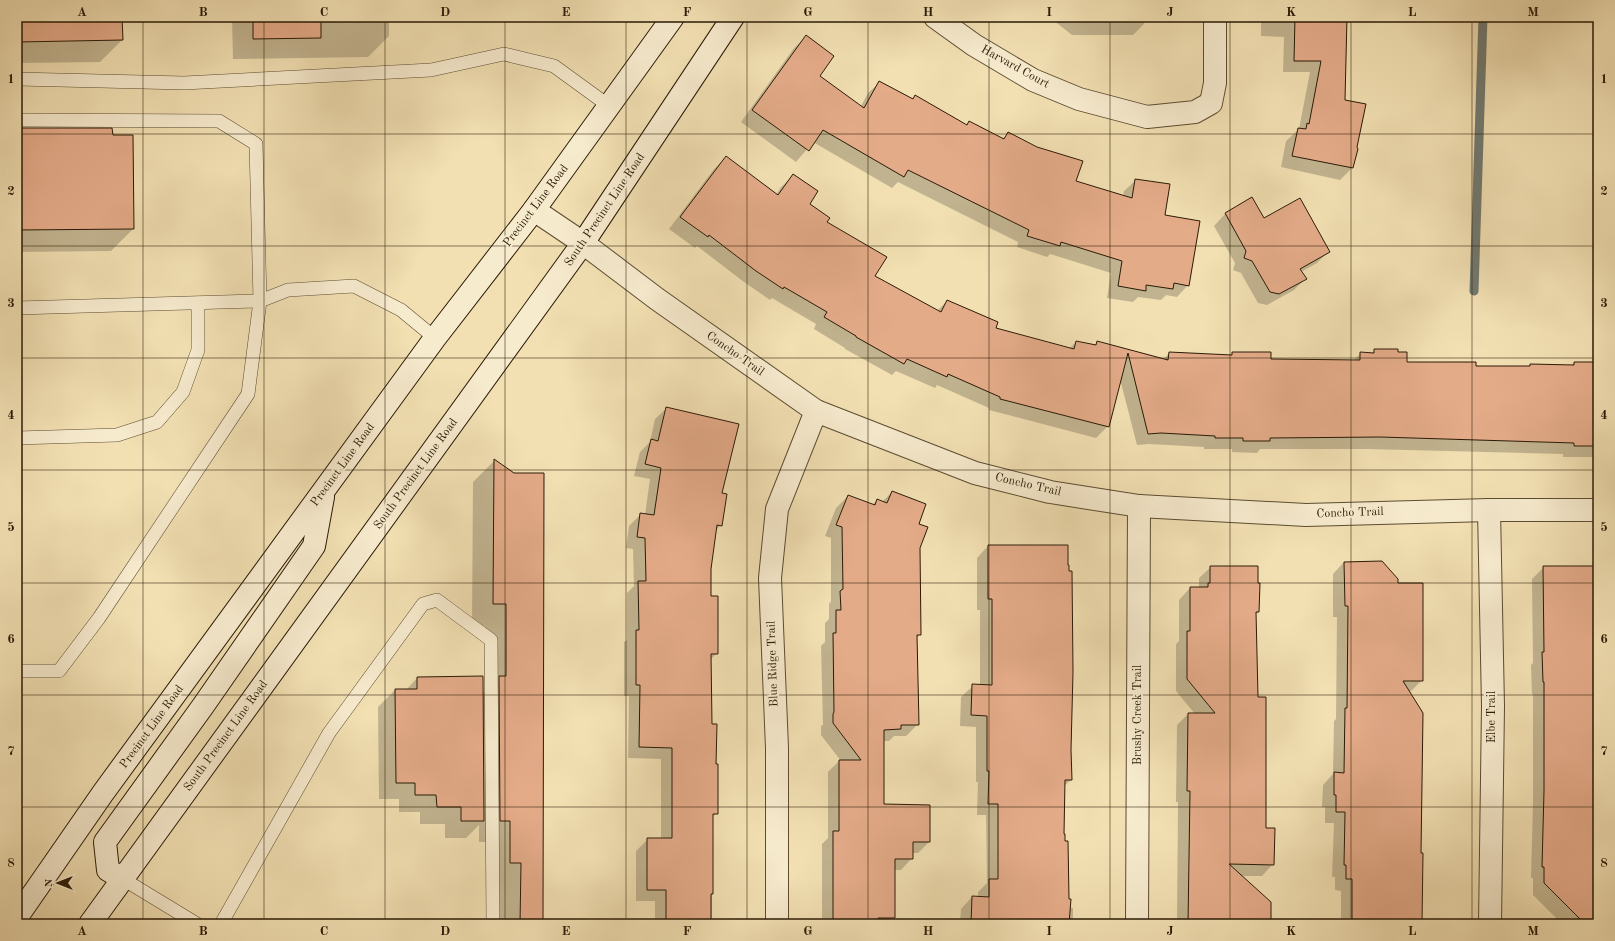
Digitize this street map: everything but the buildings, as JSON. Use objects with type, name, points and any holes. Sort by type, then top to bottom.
[{"type":"street","name":"Precinct Line Road","points":[[17,917],[104,793],[435,338],[534,210],[673,17]]},
{"type":"street","name":"South Precinct Line Road","points":[[90,924],[583,243],[734,17]]},
{"type":"street","name":"Harvard Court","points":[[935,17],[974,45],[1033,80],[1079,99],[1147,117],[1195,112],[1211,103],[1215,82],[1215,17]]},
{"type":"street","name":"Concho Trail","points":[[534,210],[583,243],[657,299],[816,411],[975,472],[1050,492],[1139,506],[1306,515],[1489,510],[1598,510]]},
{"type":"street","name":"Blue Ridge Trail","points":[[777,924],[777,748],[770,578],[777,509],[816,411]]},
{"type":"street","points":[[123,879],[108,870],[105,842],[203,706],[314,546],[324,492]]},
{"type":"street","name":"Brushy Creek Trail","points":[[1137,924],[1139,506]]},
{"type":"street","name":"Elbe Trail","points":[[1489,510],[1493,706],[1490,924]]},
{"type":"lane","points":[[17,79],[184,83],[431,70],[504,54],[554,66],[609,106]]},
{"type":"lane","points":[[17,120],[219,121],[256,144],[260,301],[248,394],[99,618],[59,671],[17,671]]},
{"type":"lane","points":[[17,308],[260,301],[288,290],[354,286],[401,310],[435,338]]},
{"type":"lane","points":[[17,438],[117,435],[157,422],[184,392],[198,350],[198,303]]},
{"type":"lane","points":[[220,924],[329,733],[423,604],[437,600],[490,640],[493,924]]},
{"type":"lane","points":[[123,879],[197,924]]},
{"type":"waterway","points":[[1474,291],[1483,17]]}]
